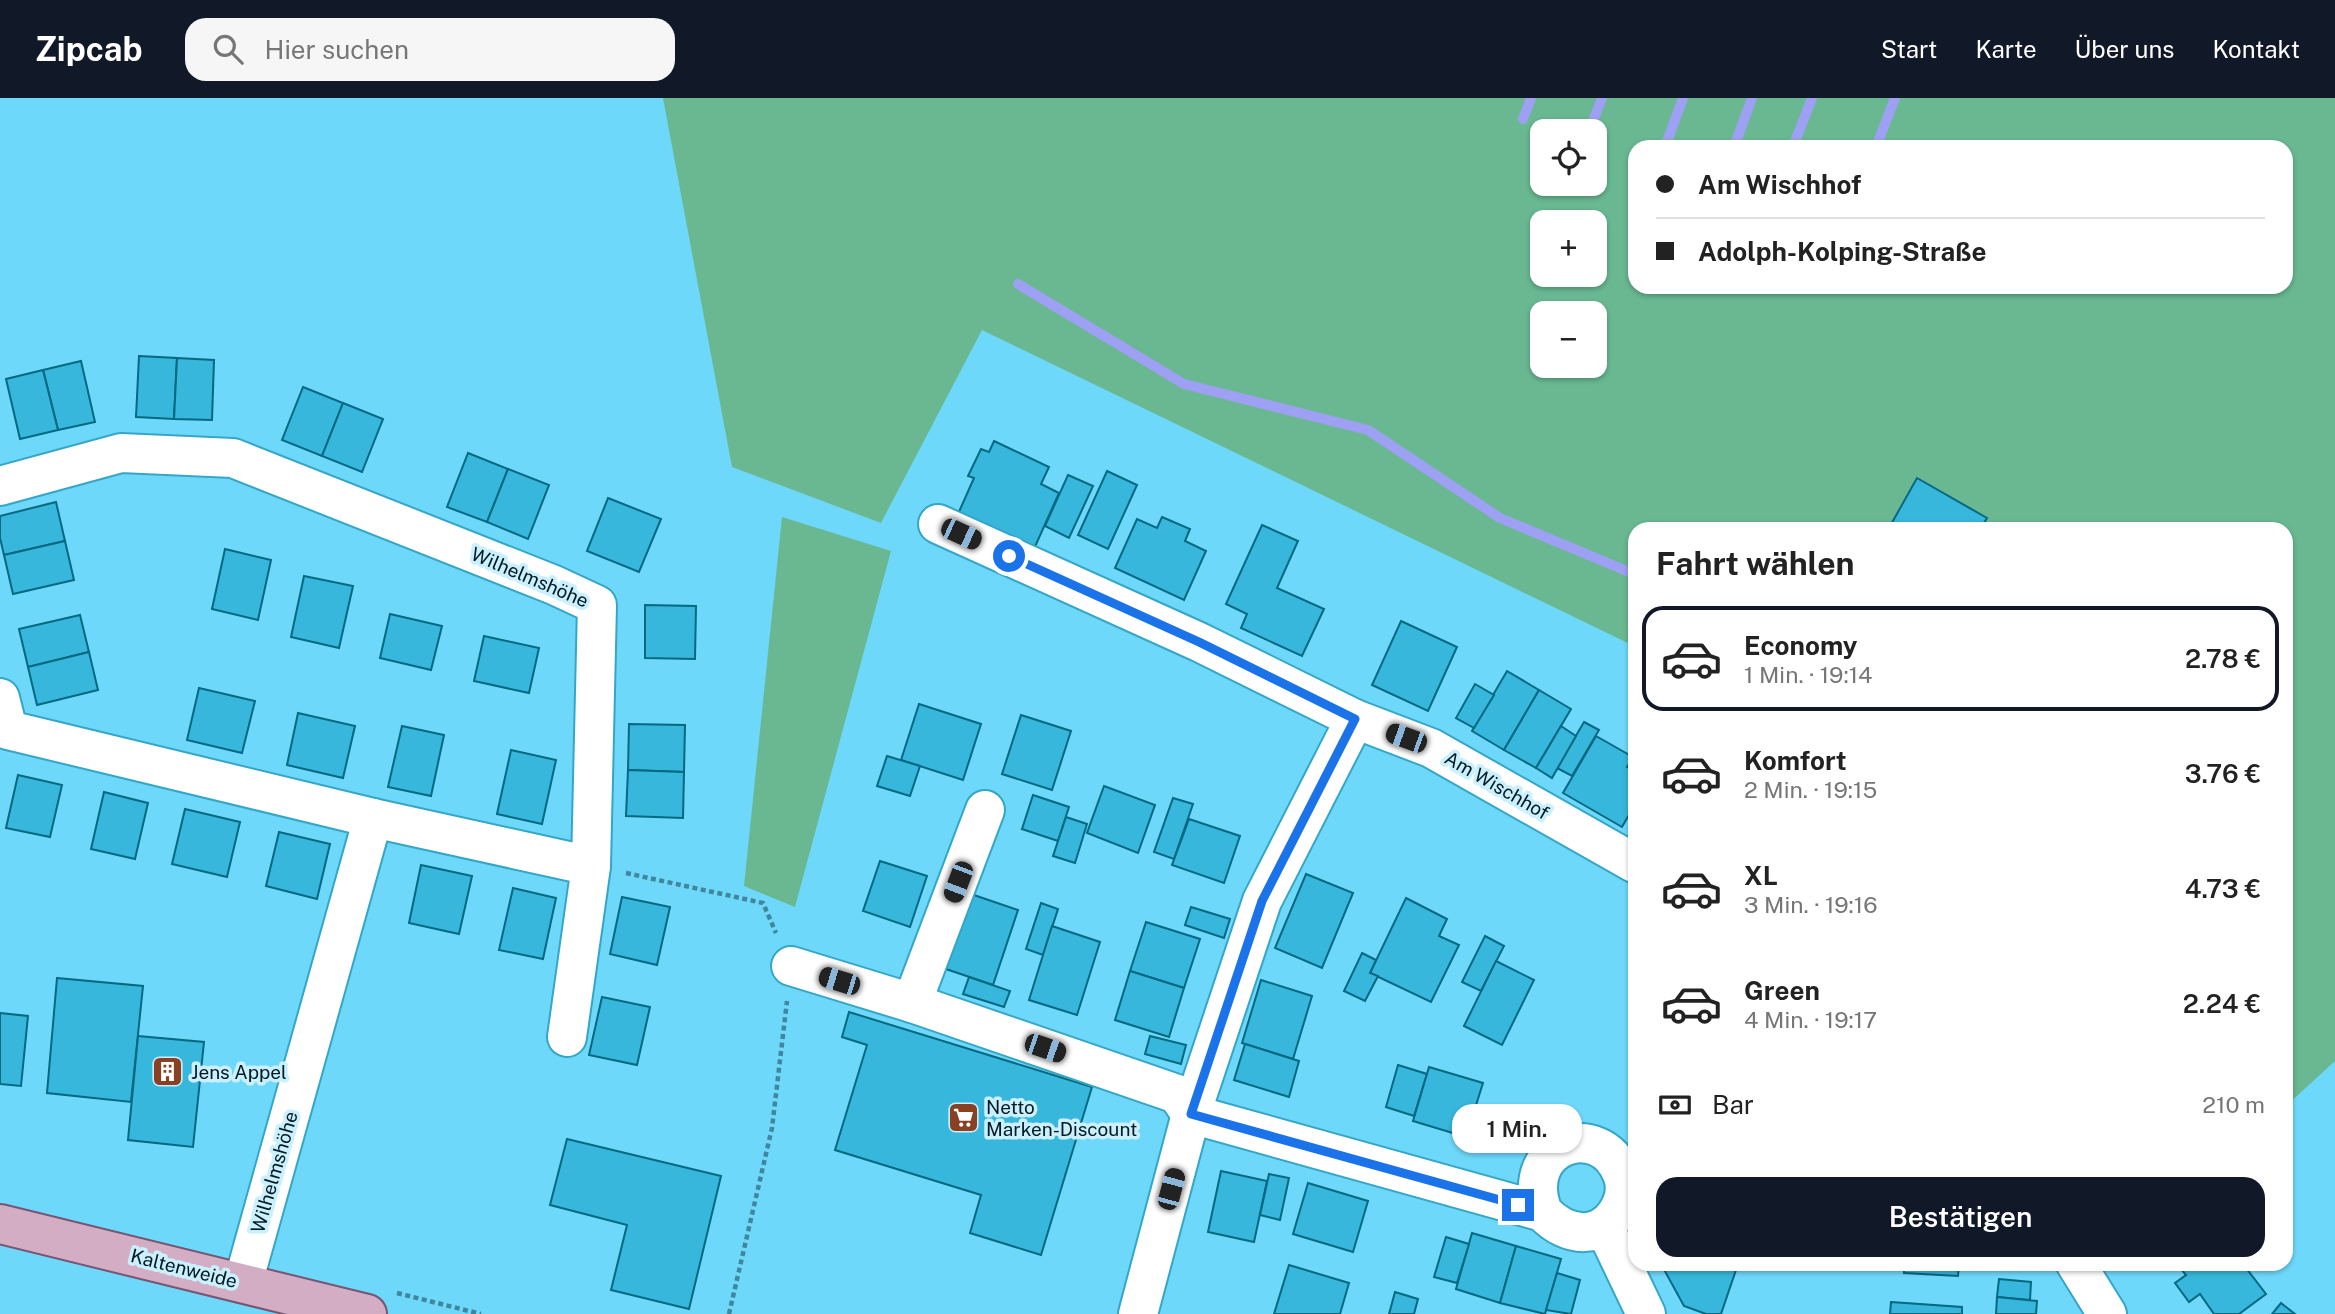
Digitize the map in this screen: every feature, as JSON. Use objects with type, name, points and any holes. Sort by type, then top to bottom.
[{"type":"main road","name":"Kaltenweide","points":[[0,1224],[367,1314]]},
{"type":"street","name":"Wilhelmshöhe","points":[[0,485],[121,453],[233,458],[554,584],[597,605],[591,866]]},
{"type":"street","name":"Am Wischhof","points":[[937,524],[1199,642],[1355,719],[1431,748],[1628,860]]},
{"type":"street","points":[[0,698],[8,730],[373,818],[591,866],[567,1037]]},
{"type":"street","points":[[1138,1314],[1191,1114],[1262,901],[1355,719]]},
{"type":"street","points":[[912,1003],[985,810]]},
{"type":"street","name":"Wilhelmshöhe","points":[[243,1283],[373,818]]},
{"type":"street","points":[[791,966],[912,1003],[1177,1094],[1191,1114],[1543,1212]]},
{"type":"street","points":[[1573,1144],[1590,1144],[1606,1151],[1618,1164],[1624,1181],[1624,1198],[1617,1214],[1604,1226],[1588,1232],[1571,1232],[1554,1224],[1543,1212],[1536,1195],[1537,1178],[1544,1162],[1557,1150],[1573,1144]]},
{"type":"street","points":[[1604,1226],[1646,1314]]},
{"type":"street","points":[[2080,1271],[2107,1314]]},
{"type":"path","points":[[591,866],[763,903],[791,966],[772,1128],[729,1314]]},
{"type":"green space","points":[[663,98],[2335,98],[2335,1061],[2293,1100],[2293,522],[1628,522],[1628,643],[982,330],[881,523],[732,467]]},
{"type":"green space","points":[[782,517],[891,551],[795,907],[744,886]]},
{"type":"building","points":[[139,356],[177,358],[174,419],[136,417]]},
{"type":"building","points":[[177,358],[214,360],[212,420],[174,419]]},
{"type":"building","points":[[81,361],[95,422],[58,430],[43,370]]},
{"type":"building","points":[[43,370],[58,430],[20,439],[6,379]]},
{"type":"building","points":[[303,387],[343,403],[322,456],[282,440]]},
{"type":"building","points":[[343,403],[383,419],[362,472],[322,456]]},
{"type":"building","points":[[994,441],[1049,467],[1041,484],[1059,493],[1034,549],[958,514],[974,478],[968,476],[981,449],[989,452]]},
{"type":"building","points":[[468,453],[508,469],[487,522],[447,507]]},
{"type":"building","points":[[508,469],[549,485],[528,539],[487,522]]},
{"type":"building","points":[[1107,471],[1137,485],[1108,549],[1078,535]]},
{"type":"building","points":[[1068,475],[1093,486],[1069,538],[1045,526]]},
{"type":"building","points":[[1917,478],[1987,518],[1985,522],[1892,522]]},
{"type":"building","points":[[608,498],[661,519],[639,572],[587,551]]},
{"type":"building","points":[[56,502],[65,541],[4,555],[0,538],[0,516]]},
{"type":"building","points":[[1162,517],[1190,529],[1185,541],[1206,551],[1184,600],[1115,568],[1137,519],[1157,528]]},
{"type":"building","points":[[1262,525],[1298,541],[1277,588],[1324,609],[1302,656],[1241,628],[1247,614],[1226,604]]},
{"type":"building","points":[[65,541],[74,580],[13,594],[4,555]]},
{"type":"building","points":[[225,549],[271,560],[258,620],[212,609]]},
{"type":"building","points":[[304,576],[353,586],[339,648],[291,637]]},
{"type":"building","points":[[645,605],[696,606],[695,659],[645,658]]},
{"type":"building","points":[[390,614],[442,626],[431,670],[380,658]]},
{"type":"building","points":[[80,615],[89,652],[28,667],[19,629]]},
{"type":"building","points":[[1401,621],[1457,647],[1428,711],[1372,685]]},
{"type":"building","points":[[484,636],[539,648],[529,693],[474,681]]},
{"type":"building","points":[[89,652],[98,690],[37,705],[28,667]]},
{"type":"building","points":[[1507,671],[1539,690],[1504,750],[1472,731]]},
{"type":"building","points":[[1475,684],[1494,695],[1474,728],[1456,718]]},
{"type":"building","points":[[199,688],[255,701],[242,753],[187,740]]},
{"type":"building","points":[[1539,690],[1571,709],[1536,768],[1504,750]]},
{"type":"building","points":[[919,704],[981,724],[963,780],[901,760]]},
{"type":"building","points":[[298,713],[355,726],[343,778],[287,765]]},
{"type":"building","points":[[1021,715],[1071,731],[1052,790],[1002,774]]},
{"type":"building","points":[[1584,722],[1599,730],[1572,776],[1557,768]]},
{"type":"building","points":[[629,724],[685,725],[684,772],[628,770]]},
{"type":"building","points":[[402,726],[444,735],[431,796],[388,787]]},
{"type":"building","points":[[1561,726],[1576,736],[1552,778],[1536,768]]},
{"type":"building","points":[[1596,736],[1628,754],[1628,816],[1622,827],[1563,793]]},
{"type":"building","points":[[511,750],[556,760],[542,824],[497,814]]},
{"type":"building","points":[[887,756],[920,766],[910,796],[877,786]]},
{"type":"building","points":[[628,770],[684,772],[683,818],[626,816]]},
{"type":"building","points":[[18,775],[62,785],[50,837],[6,828]]},
{"type":"building","points":[[1104,786],[1155,805],[1138,853],[1087,833]]},
{"type":"building","points":[[104,792],[148,803],[135,859],[91,849]]},
{"type":"building","points":[[1033,795],[1069,807],[1058,841],[1022,829]]},
{"type":"building","points":[[1173,798],[1193,804],[1174,859],[1154,852]]},
{"type":"building","points":[[185,809],[240,822],[227,877],[172,864]]},
{"type":"building","points":[[1066,817],[1087,824],[1075,863],[1053,856]]},
{"type":"building","points":[[1189,819],[1240,836],[1224,883],[1172,865]]},
{"type":"building","points":[[279,832],[330,844],[317,899],[266,886]]},
{"type":"building","points":[[880,861],[927,876],[910,927],[863,911]]},
{"type":"building","points":[[421,865],[472,876],[459,934],[409,923]]},
{"type":"building","points":[[1306,874],[1353,893],[1322,968],[1275,948]]},
{"type":"building","points":[[513,888],[556,898],[543,959],[499,950]]},
{"type":"building","points":[[971,894],[1018,910],[993,985],[946,969]]},
{"type":"building","points":[[622,897],[670,907],[657,965],[610,954]]},
{"type":"building","points":[[1406,898],[1447,919],[1439,936],[1459,945],[1431,1002],[1370,973]]},
{"type":"building","points":[[1041,903],[1058,909],[1043,955],[1026,949]]},
{"type":"building","points":[[1191,907],[1230,919],[1224,938],[1185,925]]},
{"type":"building","points":[[1146,922],[1200,939],[1184,988],[1130,971]]},
{"type":"building","points":[[1052,926],[1100,942],[1077,1015],[1029,1000]]},
{"type":"building","points":[[1485,936],[1504,946],[1481,991],[1462,982]]},
{"type":"building","points":[[1362,953],[1376,960],[1370,973],[1378,976],[1365,1001],[1344,991]]},
{"type":"building","points":[[1496,961],[1534,980],[1502,1045],[1464,1026]]},
{"type":"building","points":[[1130,971],[1184,988],[1169,1037],[1115,1020]]},
{"type":"building","points":[[969,977],[1010,991],[1004,1007],[963,994]]},
{"type":"building","points":[[57,978],[143,986],[131,1102],[47,1093]]},
{"type":"building","points":[[1261,980],[1312,996],[1293,1059],[1242,1043]]},
{"type":"building","points":[[602,997],[650,1007],[637,1065],[589,1055]]},
{"type":"building","name":"Netto Marken-Discount","points":[[849,1012],[1092,1087],[1041,1255],[970,1233],[981,1195],[835,1150],[867,1045],[842,1037]]},
{"type":"building","points":[[0,1013],[28,1016],[21,1086],[0,1084]]},
{"type":"building","name":"Jens Appel","points":[[138,1036],[204,1042],[193,1147],[128,1140]]},
{"type":"building","points":[[1150,1036],[1186,1045],[1181,1064],[1145,1054]]},
{"type":"building","points":[[1245,1044],[1299,1061],[1289,1097],[1234,1080]]},
{"type":"building","points":[[1398,1065],[1427,1074],[1414,1116],[1386,1107]]},
{"type":"building","points":[[1429,1067],[1483,1083],[1466,1137],[1413,1121]]},
{"type":"building","points":[[567,1139],[721,1176],[689,1309],[611,1290],[627,1225],[550,1205]]},
{"type":"building","points":[[1221,1171],[1267,1181],[1254,1242],[1208,1232]]},
{"type":"building","points":[[1269,1174],[1289,1178],[1280,1220],[1260,1215]]},
{"type":"building","points":[[1308,1183],[1368,1201],[1353,1252],[1293,1234]]},
{"type":"building","points":[[1472,1233],[1516,1246],[1500,1303],[1456,1289]]},
{"type":"building","points":[[1446,1237],[1469,1244],[1457,1283],[1434,1277]]},
{"type":"building","points":[[1516,1246],[1561,1259],[1545,1314],[1500,1303]]},
{"type":"building","points":[[1289,1265],[1349,1283],[1340,1314],[1274,1314]]},
{"type":"building","points":[[1665,1271],[1736,1271],[1721,1314],[1706,1314],[1684,1306]]},
{"type":"building","points":[[1904,1271],[1958,1271],[1958,1276]]},
{"type":"building","points":[[2183,1271],[2248,1271],[2266,1294],[2239,1314],[2214,1314],[2200,1294],[2189,1302],[2175,1283],[2186,1275]]},
{"type":"building","points":[[1557,1273],[1580,1280],[1571,1314],[1546,1310]]},
{"type":"building","points":[[1999,1279],[2031,1282],[2030,1300],[1997,1297]]},
{"type":"building","points":[[1395,1292],[1418,1299],[1414,1314],[1389,1314]]},
{"type":"building","points":[[1997,1297],[2037,1301],[2036,1314],[1996,1314]]},
{"type":"building","points":[[1891,1302],[1962,1307],[1962,1314],[1890,1314]]},
{"type":"building","points":[[2281,1303],[2295,1314],[2272,1314]]},
{"type":"waterway","points":[[1523,119],[1531,98]]},
{"type":"waterway","points":[[1594,119],[1602,98]]},
{"type":"waterway","points":[[1668,140],[1683,98]]},
{"type":"waterway","points":[[1737,140],[1752,98]]},
{"type":"waterway","points":[[1796,140],[1812,98]]},
{"type":"waterway","points":[[1879,140],[1895,98]]},
{"type":"waterway","points":[[1018,284],[1184,384],[1368,430],[1500,518],[1628,571]]},
{"type":"place","name":"Jens Appel","points":[[168,1072]]},
{"type":"place","name":"Netto Marken-Discount","points":[[963,1118]]},
{"type":"route","points":[[1009,556],[1199,642],[1355,719],[1262,901],[1191,1114],[1518,1205]]}]
